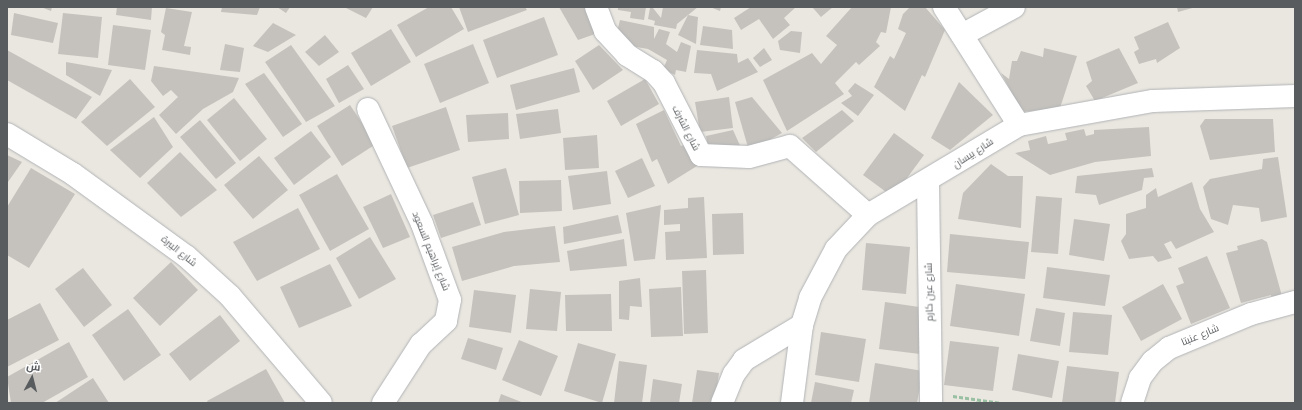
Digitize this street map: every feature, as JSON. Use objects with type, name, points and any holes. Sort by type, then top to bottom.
[{"type":"street","name":"شارع الشرف","points":[[596,7],[605,31],[627,55],[653,71],[664,83],[701,155],[749,157],[790,146],[868,215]]},
{"type":"street","points":[[944,7],[1019,125]]},
{"type":"street","points":[[962,35],[1014,7]]},
{"type":"street","name":"شارع بيسان","points":[[792,403],[802,325],[810,298],[836,249],[868,215],[928,182],[1019,125],[1153,101],[1295,96]]},
{"type":"street","name":"شارع إبراهيم السعود","points":[[368,109],[422,224],[450,300],[446,321],[421,344],[383,403]]},
{"type":"street","name":"شارع البيرة","points":[[7,134],[73,174],[186,256],[230,296],[321,403]]},
{"type":"street","name":"شارع عين كارم","points":[[928,182],[931,398]]},
{"type":"street","name":"شارع عنبتا","points":[[1132,403],[1140,378],[1153,361],[1169,348],[1251,314],[1295,302]]},
{"type":"street","points":[[722,403],[734,374],[744,360],[802,325]]},
{"type":"path","points":[[931,398],[1002,403]]},
{"type":"building","points":[[41,7],[52,7],[51,11]]},
{"type":"building","points":[[117,7],[152,7],[151,20],[116,15]]},
{"type":"building","points":[[222,7],[260,7],[257,15],[221,12]]},
{"type":"building","points":[[277,7],[290,7],[286,13]]},
{"type":"building","points":[[344,7],[373,7],[366,18]]},
{"type":"building","points":[[429,7],[451,7],[464,29],[416,57],[397,25]]},
{"type":"building","points":[[459,7],[525,7],[527,10],[468,32]]},
{"type":"building","points":[[559,7],[591,7],[598,33],[578,40]]},
{"type":"building","points":[[618,7],[646,7],[644,20],[630,18],[631,12],[618,10]]},
{"type":"building","points":[[663,7],[698,7],[677,24],[676,29],[654,25],[655,21],[648,19],[650,8],[653,8],[661,18]]},
{"type":"building","points":[[710,7],[721,7],[720,11]]},
{"type":"building","points":[[751,7],[796,7],[784,18],[790,25],[773,39],[759,19],[741,30],[734,18]]},
{"type":"building","points":[[812,7],[833,7],[821,17]]},
{"type":"building","points":[[852,7],[891,7],[886,33],[881,32],[876,42],[880,46],[859,65],[856,62],[835,83],[844,94],[787,131],[763,80],[812,53],[821,64],[837,45],[826,36]]},
{"type":"building","points":[[910,7],[925,7],[945,30],[925,77],[922,75],[905,111],[874,87],[890,56],[894,59],[906,33],[898,29],[903,14]]},
{"type":"building","points":[[1177,7],[1196,7],[1178,12]]},
{"type":"building","points":[[166,8],[192,12],[184,46],[191,47],[190,55],[162,50],[165,35],[161,32]]},
{"type":"building","points":[[14,13],[58,23],[53,43],[11,35]]},
{"type":"building","points":[[63,13],[102,17],[98,58],[58,54]]},
{"type":"building","points":[[688,15],[698,17],[696,44],[678,35]]},
{"type":"building","points":[[544,17],[558,55],[497,78],[483,40]]},
{"type":"building","points":[[620,20],[654,27],[654,39],[659,29],[670,32],[666,44],[677,52],[681,42],[691,46],[686,72],[676,70],[675,75],[663,69],[667,60],[648,49],[631,46],[617,32]]},
{"type":"building","points":[[1168,22],[1180,48],[1157,63],[1156,59],[1139,64],[1134,52],[1139,49],[1134,37]]},
{"type":"building","points":[[273,23],[296,35],[268,52],[253,46]]},
{"type":"building","points":[[113,25],[151,30],[145,70],[108,65]]},
{"type":"building","points":[[703,26],[732,30],[733,49],[700,45]]},
{"type":"building","points":[[391,29],[411,62],[371,86],[351,53]]},
{"type":"building","points":[[791,31],[802,32],[800,53],[780,50],[778,41]]},
{"type":"building","points":[[325,35],[339,52],[319,66],[305,52]]},
{"type":"building","points":[[225,44],[244,48],[240,72],[220,70]]},
{"type":"building","points":[[473,44],[489,83],[440,103],[424,64]]},
{"type":"building","points":[[291,45],[335,106],[306,122],[265,62]]},
{"type":"building","points":[[599,45],[623,70],[593,90],[575,61]]},
{"type":"building","points":[[764,48],[772,60],[760,67],[753,58]]},
{"type":"building","points":[[1044,48],[1077,56],[1060,108],[1022,112],[1001,73],[1009,79],[1012,61],[1017,61],[1021,51],[1043,57]]},
{"type":"building","points":[[1119,48],[1138,83],[1095,101],[1086,86],[1092,81],[1086,62]]},
{"type":"building","points":[[7,50],[92,97],[76,119],[7,80]]},
{"type":"building","points":[[697,50],[737,54],[738,63],[748,58],[758,72],[717,91],[711,74],[694,73]]},
{"type":"building","points":[[66,62],[112,70],[100,96],[66,75]]},
{"type":"building","points":[[348,65],[364,89],[339,103],[326,79]]},
{"type":"building","points":[[154,66],[239,78],[233,92],[203,109],[176,134],[159,115],[178,97],[171,90],[163,96],[151,81]]},
{"type":"building","points":[[574,68],[580,92],[516,110],[510,85]]},
{"type":"building","points":[[264,73],[302,124],[283,137],[245,84]]},
{"type":"building","points":[[130,79],[155,107],[107,146],[81,122]]},
{"type":"building","points":[[645,79],[659,104],[621,126],[607,101]]},
{"type":"building","points":[[959,82],[993,115],[950,150],[931,138]]},
{"type":"building","points":[[855,83],[874,95],[858,116],[841,103],[852,96],[848,91]]},
{"type":"building","points":[[729,97],[733,128],[700,132],[695,102]]},
{"type":"building","points":[[752,97],[782,133],[749,151],[735,102]]},
{"type":"building","points":[[234,98],[267,139],[240,161],[207,120]]},
{"type":"building","points":[[350,105],[376,144],[342,166],[317,126]]},
{"type":"building","points":[[446,107],[460,150],[407,168],[392,126]]},
{"type":"building","points":[[558,109],[561,133],[520,139],[516,114]]},
{"type":"building","points":[[664,110],[681,146],[687,144],[697,166],[668,184],[657,159],[652,162],[636,124]]},
{"type":"building","points":[[842,110],[854,121],[816,152],[802,138]]},
{"type":"building","points":[[508,113],[509,139],[468,142],[466,115]]},
{"type":"building","points":[[154,117],[173,147],[140,178],[110,150]]},
{"type":"building","points":[[1205,119],[1273,119],[1275,152],[1210,160],[1200,126]]},
{"type":"building","points":[[200,120],[236,163],[216,179],[180,137]]},
{"type":"building","points":[[1149,127],[1151,156],[1095,162],[1050,175],[1015,153],[1030,150],[1028,141],[1046,136],[1048,144],[1067,140],[1065,133],[1084,129],[1086,136],[1094,134],[1094,130]]},
{"type":"building","points":[[733,130],[743,152],[709,152],[706,136]]},
{"type":"building","points":[[311,131],[331,157],[294,185],[274,158]]},
{"type":"building","points":[[894,133],[924,155],[893,197],[863,175]]},
{"type":"building","points":[[597,135],[599,168],[565,170],[563,138]]},
{"type":"building","points":[[180,152],[217,190],[181,217],[147,183]]},
{"type":"building","points":[[7,155],[22,162],[8,182],[7,181]]},
{"type":"building","points":[[259,156],[288,190],[253,219],[224,185]]},
{"type":"building","points":[[1278,157],[1287,217],[1261,222],[1259,208],[1233,205],[1228,225],[1211,219],[1203,187],[1210,179],[1262,169],[1263,159]]},
{"type":"building","points":[[642,158],[655,186],[628,198],[615,171]]},
{"type":"building","points":[[991,164],[1008,176],[1023,176],[1021,228],[958,219],[963,193]]},
{"type":"building","points":[[31,168],[75,194],[29,268],[7,255],[7,207]]},
{"type":"building","points":[[506,168],[519,215],[485,224],[472,177]]},
{"type":"building","points":[[1152,168],[1154,177],[1144,178],[1142,190],[1099,205],[1096,195],[1075,193],[1077,176]]},
{"type":"building","points":[[607,171],[611,204],[573,210],[568,176]]},
{"type":"building","points":[[337,174],[369,229],[330,251],[299,195]]},
{"type":"building","points":[[561,180],[562,211],[520,213],[519,181]]},
{"type":"building","points":[[1192,182],[1200,209],[1214,232],[1176,249],[1171,241],[1164,244],[1172,258],[1158,262],[1153,256],[1129,259],[1121,241],[1126,234],[1126,214],[1146,208],[1146,195],[1156,188],[1158,197]]},
{"type":"building","points":[[391,194],[410,237],[383,248],[363,207]]},
{"type":"building","points":[[1036,196],[1062,198],[1058,254],[1031,252]]},
{"type":"building","points":[[704,197],[707,258],[666,260],[665,232],[680,231],[680,224],[664,225],[664,210],[688,208],[688,198]]},
{"type":"building","points":[[473,202],[481,225],[441,238],[433,215]]},
{"type":"building","points":[[661,205],[655,259],[634,261],[626,213]]},
{"type":"building","points":[[298,208],[320,249],[257,281],[233,242]]},
{"type":"building","points":[[743,213],[744,254],[713,255],[712,214]]},
{"type":"building","points":[[618,215],[622,233],[564,244],[563,227]]},
{"type":"building","points":[[1074,219],[1110,224],[1104,261],[1069,255]]},
{"type":"building","points":[[555,226],[560,262],[514,266],[462,281],[452,247],[504,232]]},
{"type":"building","points":[[950,234],[1029,242],[1025,279],[947,272]]},
{"type":"building","points":[[370,237],[396,279],[359,299],[336,258]]},
{"type":"building","points":[[624,239],[627,266],[570,271],[567,251]]},
{"type":"building","points":[[1262,239],[1267,242],[1282,296],[1272,299],[1271,295],[1241,303],[1226,253],[1238,250],[1237,246]]},
{"type":"building","points":[[866,243],[910,247],[906,294],[862,290]]},
{"type":"building","points":[[1207,256],[1230,308],[1191,324],[1176,286],[1184,283],[1178,268]]},
{"type":"building","points":[[171,262],[198,290],[160,326],[133,298]]},
{"type":"building","points":[[330,264],[352,306],[299,328],[280,287]]},
{"type":"building","points":[[1047,267],[1110,275],[1105,306],[1043,298]]},
{"type":"building","points":[[83,268],[112,305],[84,327],[55,289]]},
{"type":"building","points":[[706,270],[708,333],[684,334],[682,271]]},
{"type":"building","points":[[640,278],[642,307],[630,306],[629,320],[619,319],[619,281]]},
{"type":"building","points":[[956,284],[1025,294],[1019,336],[950,326]]},
{"type":"building","points":[[1163,284],[1182,319],[1141,341],[1122,307]]},
{"type":"building","points":[[681,287],[683,336],[651,337],[649,289]]},
{"type":"building","points":[[530,289],[561,292],[557,331],[526,329]]},
{"type":"building","points":[[474,290],[516,295],[511,333],[469,327]]},
{"type":"building","points":[[611,294],[612,331],[566,331],[565,295]]},
{"type":"building","points":[[885,302],[926,308],[920,354],[879,349]]},
{"type":"building","points":[[40,303],[59,340],[7,367],[7,320]]},
{"type":"building","points":[[1036,308],[1065,313],[1060,346],[1030,341]]},
{"type":"building","points":[[128,309],[161,355],[124,381],[92,335]]},
{"type":"building","points":[[1073,312],[1112,315],[1108,355],[1069,352]]},
{"type":"building","points":[[220,315],[240,341],[190,381],[169,354]]},
{"type":"building","points":[[821,332],[866,339],[859,382],[815,375]]},
{"type":"building","points":[[468,338],[503,348],[496,370],[461,359]]},
{"type":"building","points":[[519,340],[558,356],[541,396],[502,380]]},
{"type":"building","points":[[950,341],[999,347],[993,391],[944,385]]},
{"type":"building","points":[[69,342],[88,377],[42,403],[11,403],[7,377]]},
{"type":"building","points":[[578,343],[616,354],[602,403],[564,391]]},
{"type":"building","points":[[1018,354],[1059,361],[1052,398],[1012,390]]},
{"type":"building","points":[[619,361],[647,365],[642,403],[614,403]]},
{"type":"building","points":[[875,363],[923,371],[917,403],[869,403]]},
{"type":"building","points":[[1067,366],[1119,372],[1115,403],[1062,403]]},
{"type":"building","points":[[266,369],[285,403],[208,403],[207,401]]},
{"type":"building","points":[[697,370],[719,373],[715,403],[692,403]]},
{"type":"building","points":[[93,378],[109,403],[55,403]]},
{"type":"building","points":[[653,379],[682,384],[679,403],[650,403]]},
{"type":"building","points":[[815,382],[854,390],[851,403],[811,403]]},
{"type":"building","points":[[501,394],[524,403],[498,403]]}]
